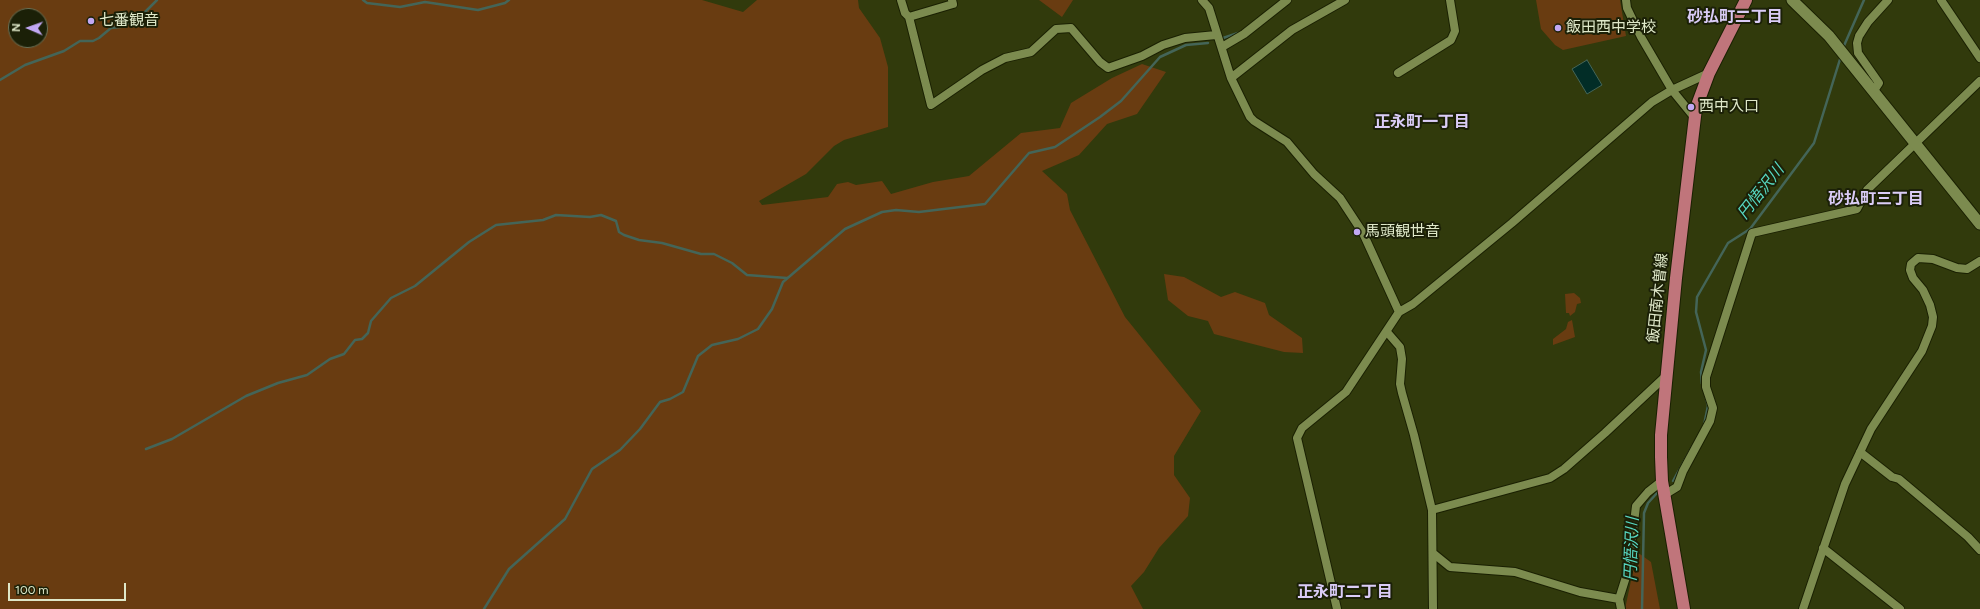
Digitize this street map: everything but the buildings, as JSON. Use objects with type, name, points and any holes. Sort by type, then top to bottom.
[{"type":"main road","name":"飯田南木曽線","points":[[1684,609],[1662,481],[1661,435],[1667,375],[1694,117],[1709,74],[1746,0]]},
{"type":"street","points":[[901,0],[905,13],[909,17],[931,105],[982,70],[1005,58],[1031,52],[1056,29],[1071,28],[1100,62],[1108,68],[1142,56],[1163,45],[1185,38],[1216,35]]},
{"type":"street","points":[[909,17],[953,4],[952,0]]},
{"type":"street","points":[[1202,0],[1209,8],[1216,35],[1222,47],[1240,99],[1254,121],[1287,142],[1314,174],[1340,198],[1363,233],[1400,312]]},
{"type":"street","points":[[1222,47],[1244,34],[1287,0]]},
{"type":"street","points":[[1232,78],[1292,30],[1345,0]]},
{"type":"street","points":[[1398,73],[1452,40],[1455,31],[1450,0]]},
{"type":"street","points":[[1626,0],[1627,8],[1641,37],[1672,90],[1694,117]]},
{"type":"street","points":[[1792,0],[1840,49],[1980,224]]},
{"type":"street","points":[[1873,92],[1879,83],[1858,53],[1857,43],[1859,36],[1868,22],[1888,0]]},
{"type":"street","points":[[1944,1],[1980,58]]},
{"type":"street","points":[[1337,609],[1297,438],[1302,428],[1336,403],[1346,392],[1400,312],[1413,304],[1512,222],[1652,102],[1672,90],[1709,74]]},
{"type":"street","points":[[1664,495],[1677,487],[1683,471],[1710,421],[1713,408],[1706,386],[1706,377],[1752,233],[1857,209],[1867,190],[1980,81]]},
{"type":"street","points":[[1803,609],[1846,484],[1860,452],[1871,429],[1922,351],[1932,326],[1933,317],[1930,305],[1923,290],[1913,278],[1910,270],[1911,264],[1918,258],[1933,259],[1957,268],[1967,269],[1980,261]]},
{"type":"street","points":[[1386,332],[1400,347],[1402,359],[1400,384],[1432,510],[1434,554],[1433,609]]},
{"type":"street","points":[[1432,510],[1550,478],[1564,469],[1667,375]]},
{"type":"street","points":[[1860,452],[1892,476],[1899,479],[1968,537],[1980,550]]},
{"type":"street","points":[[1621,609],[1619,599],[1632,558],[1631,548],[1636,506],[1648,492],[1662,481]]},
{"type":"street","points":[[1823,548],[1900,609]]},
{"type":"street","points":[[1434,554],[1450,566],[1515,572],[1580,592],[1619,599]]},
{"type":"shaded area","points":[[0,0],[702,0],[743,12],[757,0],[858,0],[859,8],[880,38],[888,67],[888,127],[844,140],[834,146],[806,174],[759,201],[762,205],[828,197],[837,184],[848,182],[856,185],[882,181],[891,194],[933,182],[969,176],[1021,133],[1060,128],[1071,103],[1112,78],[1142,64],[1166,72],[1137,114],[1107,124],[1079,155],[1042,171],[1067,194],[1070,210],[1125,317],[1201,411],[1174,456],[1174,475],[1190,498],[1188,516],[1159,548],[1144,572],[1131,586],[1143,609],[0,609]]},
{"type":"shaded area","points":[[1039,0],[1073,0],[1062,17]]},
{"type":"shaded area","points":[[1536,0],[1620,0],[1626,36],[1563,50],[1555,45],[1541,29]]},
{"type":"shaded area","points":[[1164,274],[1184,277],[1221,297],[1235,292],[1265,303],[1269,315],[1302,338],[1303,353],[1284,352],[1214,334],[1208,321],[1188,316],[1168,300]]},
{"type":"shaded area","points":[[1574,293],[1580,298],[1581,303],[1577,304],[1575,312],[1570,316],[1569,313],[1566,313],[1565,294]]},
{"type":"shaded area","points":[[1572,320],[1575,337],[1553,345],[1553,339],[1566,329],[1568,322]]},
{"type":"shaded area","points":[[1637,552],[1651,562],[1660,609],[1625,609]]},
{"type":"water","points":[[1587,60],[1602,85],[1587,94],[1572,69]]},
{"type":"waterway","points":[[0,80],[25,65],[64,51],[80,41],[93,41],[111,28],[120,27],[139,18],[157,0]]},
{"type":"waterway","points":[[363,0],[367,3],[400,7],[425,2],[478,10],[505,3],[509,0]]},
{"type":"waterway","name":"円悟沢川","points":[[1843,48],[1864,0]]},
{"type":"waterway","points":[[1223,38],[1238,33]]},
{"type":"waterway","points":[[484,609],[509,569],[565,519],[592,469],[620,450],[640,429],[660,402],[670,399],[683,392],[698,356],[712,345],[738,339],[758,329],[772,309],[783,282],[845,229],[882,212],[896,210],[919,212],[985,204],[1029,153],[1055,147],[1100,117],[1121,101],[1160,57],[1186,45],[1208,43]]},
{"type":"waterway","name":"円悟沢川","points":[[1702,384],[1701,372],[1706,350],[1696,312],[1697,297],[1728,243],[1750,229],[1814,143],[1841,56]]},
{"type":"waterway","points":[[146,449],[172,439],[246,396],[278,383],[307,375],[330,359],[344,354],[355,340],[362,339],[368,333],[371,321],[391,298],[415,286],[469,242],[496,225],[543,220],[556,215],[590,217],[601,215],[616,221],[619,232],[624,235],[639,240],[662,243],[701,254],[714,254],[732,263],[747,275],[787,278]]},
{"type":"waterway","name":"円悟沢川","points":[[1704,425],[1708,406],[1706,398]]},
{"type":"waterway","name":"円悟沢川","points":[[1673,481],[1693,445]]},
{"type":"waterway","name":"円悟沢川","points":[[1642,609],[1644,513],[1648,503],[1657,493]]},
{"type":"place","name":"七番観音","points":[[91,21]]},
{"type":"place","name":"飯田西中学校","points":[[1558,28]]},
{"type":"place","name":"西中入口","points":[[1691,107]]},
{"type":"place","name":"馬頭観世音","points":[[1357,232]]},
{"type":"district","name":"砂払町二丁目","points":[[1735,17]]},
{"type":"district","name":"正永町一丁目","points":[[1422,122]]},
{"type":"district","name":"砂払町三丁目","points":[[1876,199]]},
{"type":"district","name":"正永町二丁目","points":[[1345,592]]}]
